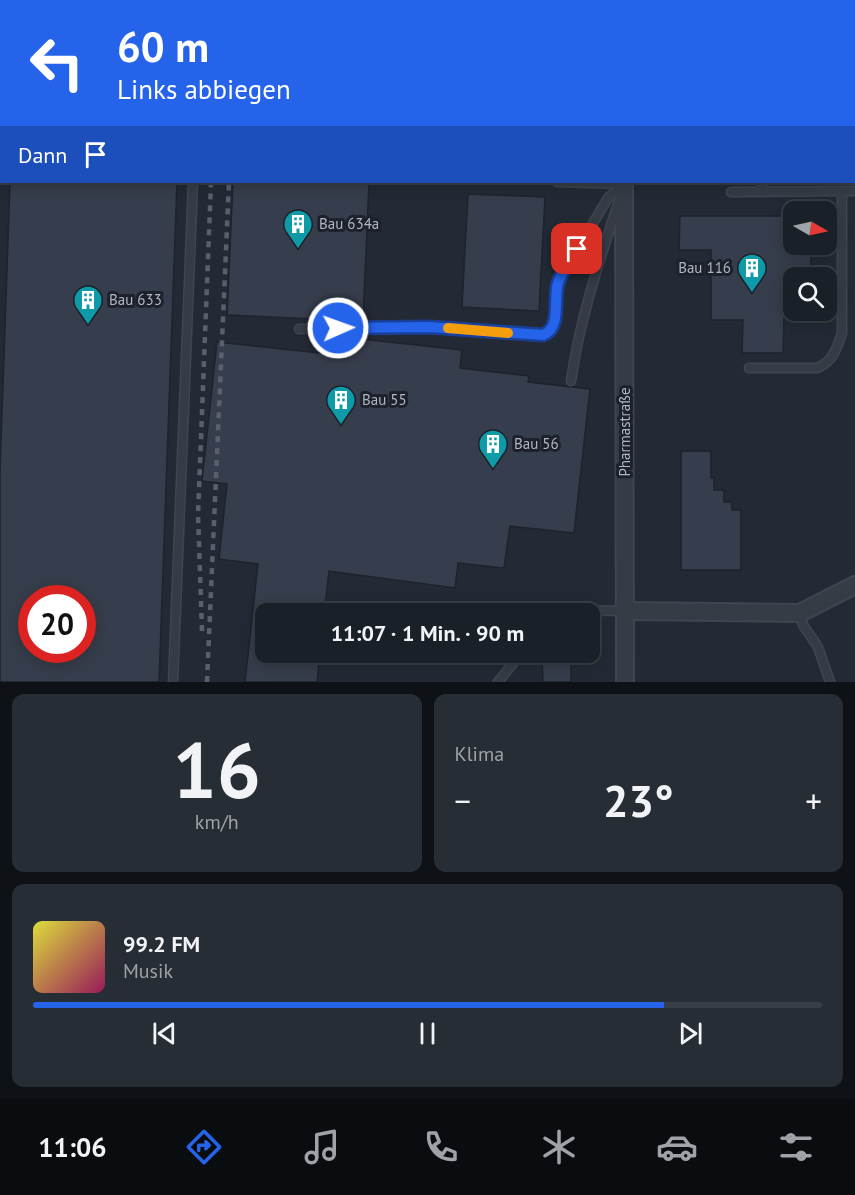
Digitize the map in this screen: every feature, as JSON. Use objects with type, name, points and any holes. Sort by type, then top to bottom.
[{"type":"street","name":"Pharmastraße","points":[[624,183],[625,682]]},
{"type":"street","points":[[625,611],[800,613],[855,585]]},
{"type":"lane","points":[[173,682],[193,183]]},
{"type":"lane","points":[[299,329],[430,327],[543,335],[549,333],[555,316],[557,285],[608,198],[624,183]]},
{"type":"lane","points":[[571,381],[577,341],[586,305],[624,183]]},
{"type":"lane","points":[[763,183],[763,192]]},
{"type":"lane","points":[[749,368],[817,368],[827,364],[837,350],[842,333],[842,191]]},
{"type":"lane","points":[[730,192],[855,191]]},
{"type":"lane","points":[[600,611],[625,611]]},
{"type":"lane","points":[[800,613],[803,625],[818,647],[830,682]]},
{"type":"lane","points":[[498,682],[513,663]]},
{"type":"building","name":"Bau 633","points":[[10,183],[177,183],[159,682],[0,682],[0,471]]},
{"type":"building","name":"Bau 634a","points":[[233,183],[369,183],[363,321],[333,322],[333,320],[227,315]]},
{"type":"building","points":[[468,194],[545,197],[539,311],[462,307]]},
{"type":"building","name":"Bau 116","points":[[680,216],[783,216],[783,255],[811,255],[811,267],[783,267],[783,353],[742,353],[743,320],[711,320],[711,250],[679,250]]},
{"type":"building","name":"Bau 55","points":[[362,334],[362,339],[462,350],[460,368],[529,376],[528,382],[590,389],[574,533],[510,526],[504,568],[458,563],[455,588],[329,571],[325,603],[255,603],[255,663],[319,663],[317,682],[245,682],[258,564],[219,559],[227,484],[202,481],[217,342],[329,354],[331,335]]},
{"type":"building","points":[[681,451],[711,451],[711,478],[714,478],[714,490],[724,490],[724,502],[732,502],[732,510],[741,510],[741,570],[681,570]]},
{"type":"building","points":[[542,663],[571,663],[571,682],[543,682]]},
{"type":"railway","points":[[202,631],[198,515],[211,183]]},
{"type":"railway","points":[[207,682],[229,183]]},
{"type":"slow traffic","points":[[448,328],[508,333]]},
{"type":"place","name":"Bau 634a","points":[[298,250]]},
{"type":"place","name":"Bau 116","points":[[752,294]]},
{"type":"place","name":"Bau 633","points":[[88,326]]},
{"type":"place","name":"Bau 55","points":[[341,426]]},
{"type":"place","name":"Bau 56","points":[[493,470]]},
{"type":"route","points":[[338,328],[430,327],[543,335],[549,333],[552,327],[557,285],[577,249]]}]
